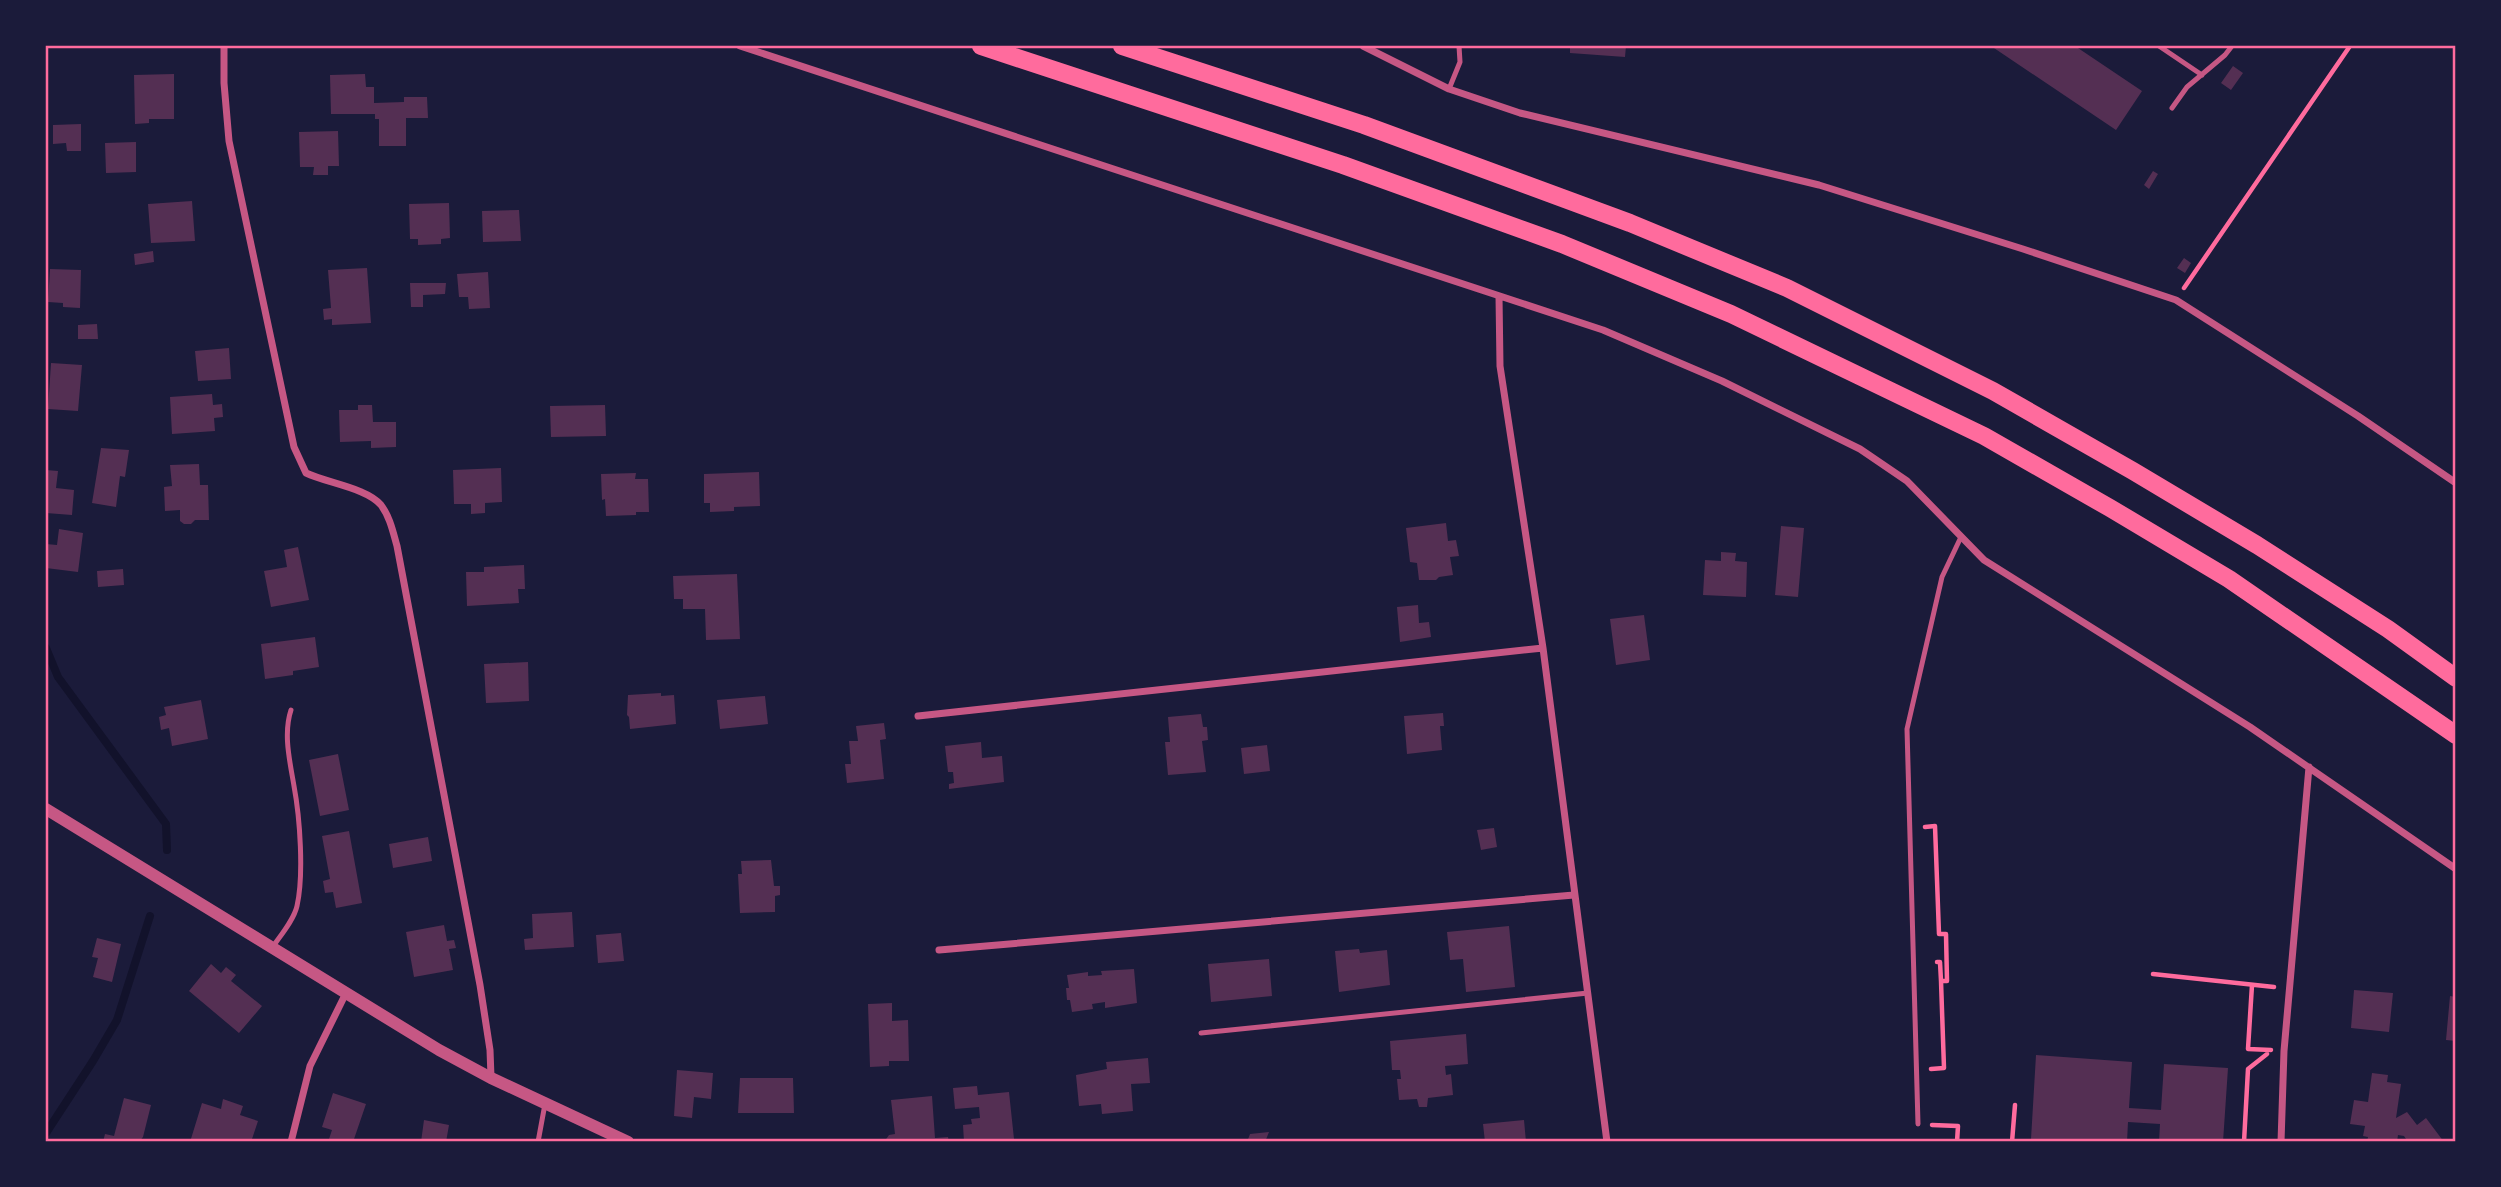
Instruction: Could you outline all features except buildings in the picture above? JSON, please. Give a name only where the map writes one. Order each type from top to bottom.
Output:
[{"type":"main road","points":[[981,46],[1382,179],[1562,244],[1731,314],[1984,436],[2110,508],[2229,579],[2455,735]]},
{"type":"main road","points":[[1122,46],[1364,125],[1630,223],[1787,288],[1993,391],[2133,471],[2388,629],[2455,678]]},
{"type":"street","points":[[224,46],[229,141],[296,454],[306,473],[369,495],[380,504],[389,519],[397,546],[480,985],[490,1050],[491,1078]]},
{"type":"street","points":[[740,46],[1603,330],[1723,381],[1860,449],[1907,481],[1984,560],[2249,727],[2455,869]]},
{"type":"street","points":[[1363,46],[1449,89],[1520,113],[1819,185],[2176,300],[2358,416],[2455,483]]},
{"type":"street","points":[[1499,296],[1500,366],[1543,648],[1607,1142]]},
{"type":"street","points":[[918,716],[1543,648]]},
{"type":"street","points":[[2281,1142],[2284,1051],[2309,767]]},
{"type":"street","points":[[46,809],[346,993],[491,1078],[628,1142]]},
{"type":"street","points":[[939,950],[1574,895]]},
{"type":"street","points":[[291,1142],[310,1066],[346,993]]},
{"type":"lane","points":[[1449,89],[1460,62],[1459,46]]},
{"type":"lane","points":[[2159,46],[2202,75]]},
{"type":"lane","points":[[2172,108],[2187,87],[2232,46]]},
{"type":"lane","points":[[1918,1124],[1908,729],[1942,577],[1961,537]]},
{"type":"lane","points":[[272,948],[297,909],[300,874],[297,801],[289,757],[287,721],[291,710]]},
{"type":"lane","points":[[1201,1033],[1588,993]]},
{"type":"lane","points":[[538,1142],[545,1104]]},
{"type":"path","points":[[2176,300],[2350,46]]},
{"type":"path","points":[[1910,827],[1935,826],[1939,934],[1945,934],[1947,969],[1947,981],[1941,981]]},
{"type":"path","points":[[1916,1069],[1944,1068],[1940,962],[1937,962]]},
{"type":"path","points":[[2153,974],[2289,988]]},
{"type":"path","points":[[2244,1142],[2248,1069],[2273,1050],[2248,1049],[2252,985]]},
{"type":"path","points":[[2012,1142],[2015,1105]]},
{"type":"path","points":[[1918,1124],[1958,1126],[1957,1142]]},
{"type":"waterway","points":[[46,648],[58,677],[166,824],[167,850]]},
{"type":"waterway","points":[[46,1133],[117,1020],[150,916]]}]
